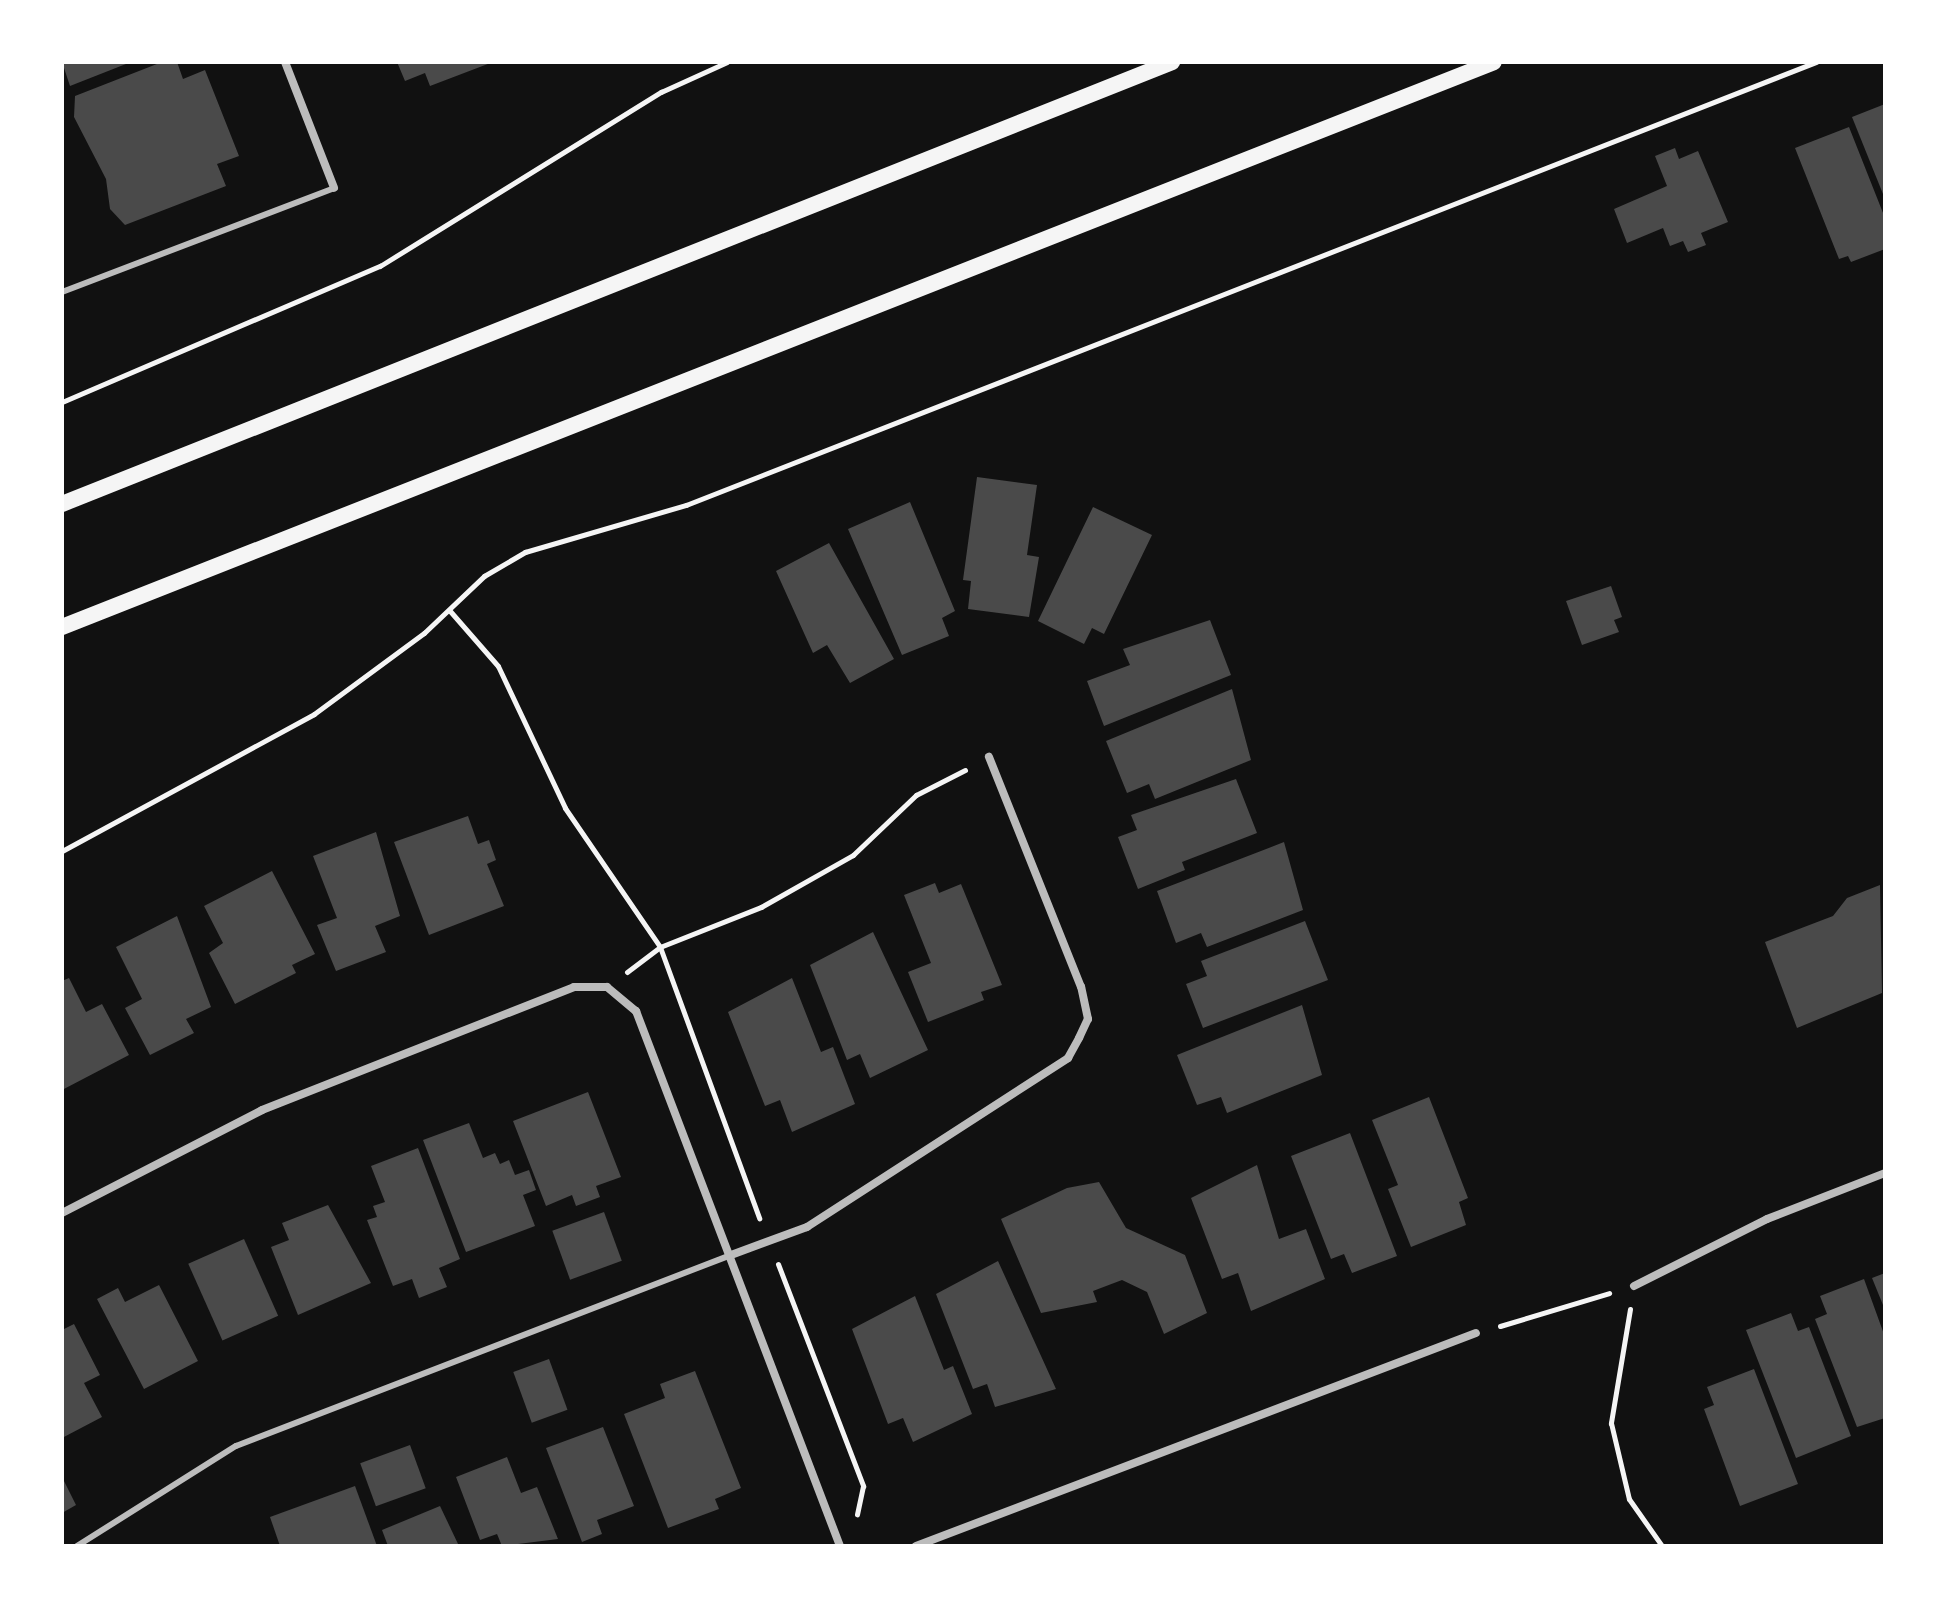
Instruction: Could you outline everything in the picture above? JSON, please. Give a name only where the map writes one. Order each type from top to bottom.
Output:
[{"type":"main road","points":[[62,504],[1172,62]]},
{"type":"main road","points":[[62,627],[1494,62]]},
{"type":"street","points":[[285,62],[334,188]]},
{"type":"street","points":[[731,1255],[807,1227],[1068,1058],[1079,1038],[1088,1019],[1081,987],[989,757]]},
{"type":"street","points":[[62,1213],[288,1099],[574,987],[607,987],[636,1011],[840,1546]]},
{"type":"street","points":[[1634,1286],[1767,1219],[1885,1173]]},
{"type":"street","points":[[916,1546],[1476,1333]]},
{"type":"lane","points":[[62,292],[334,188]]},
{"type":"lane","points":[[77,1546],[236,1446],[731,1255]]},
{"type":"path","points":[[62,402],[380,266],[661,92],[727,62]]},
{"type":"path","points":[[62,851],[314,714],[424,633],[484,576],[525,552],[686,505],[1816,62]]},
{"type":"path","points":[[607,987],[660,947],[761,907],[853,855],[916,795],[989,757]]},
{"type":"path","points":[[1476,1333],[1634,1286],[1611,1423],[1629,1499],[1662,1546]]},
{"type":"building","points":[[62,62],[131,62],[70,86]]},
{"type":"building","points":[[162,62],[177,62],[183,79],[205,70],[239,156],[217,164],[226,186],[125,225],[110,209],[106,179],[74,117],[75,96]]},
{"type":"building","points":[[397,62],[493,62],[430,86],[425,73],[405,81]]},
{"type":"building","points":[[1885,104],[1885,199],[1852,117]]},
{"type":"building","points":[[1849,127],[1885,218],[1885,249],[1851,262],[1848,256],[1839,259],[1795,148]]},
{"type":"building","points":[[1675,148],[1679,159],[1698,151],[1728,222],[1701,233],[1706,245],[1688,252],[1683,241],[1670,246],[1663,228],[1627,243],[1614,209],[1667,186],[1655,156]]},
{"type":"building","points":[[977,477],[1037,485],[1027,555],[1039,557],[1029,617],[968,609],[971,581],[963,580]]},
{"type":"building","points":[[910,502],[955,611],[942,618],[949,636],[902,655],[848,529]]},
{"type":"building","points":[[1093,507],[1152,535],[1104,634],[1092,628],[1084,644],[1038,621]]},
{"type":"building","points":[[829,543],[894,659],[850,683],[827,645],[813,653],[776,571]]},
{"type":"building","points":[[1611,586],[1622,617],[1614,620],[1619,632],[1582,645],[1566,601]]},
{"type":"building","points":[[1210,620],[1231,675],[1104,726],[1087,681],[1130,665],[1123,649]]},
{"type":"building","points":[[1232,689],[1251,760],[1155,799],[1149,784],[1127,793],[1106,741]]},
{"type":"building","points":[[1236,779],[1257,833],[1182,862],[1185,870],[1138,889],[1118,837],[1137,830],[1131,815]]},
{"type":"building","points":[[468,816],[478,844],[489,840],[496,860],[487,864],[504,906],[429,935],[394,842]]},
{"type":"building","points":[[376,832],[400,916],[375,926],[386,952],[336,971],[317,925],[337,918],[313,856]]},
{"type":"building","points":[[1284,842],[1303,910],[1207,947],[1201,933],[1176,943],[1157,891]]},
{"type":"building","points":[[272,871],[315,954],[292,965],[296,973],[235,1004],[209,953],[223,943],[204,906]]},
{"type":"building","points":[[935,883],[939,893],[961,884],[1002,985],[981,992],[984,1000],[928,1022],[908,972],[931,963],[904,895]]},
{"type":"building","points":[[1880,885],[1882,993],[1797,1028],[1765,942],[1833,916],[1847,898]]},
{"type":"building","points":[[177,916],[211,1007],[186,1019],[194,1033],[150,1055],[125,1008],[142,999],[116,947]]},
{"type":"building","points":[[1305,921],[1328,980],[1203,1028],[1186,984],[1207,976],[1201,961]]},
{"type":"building","points":[[873,932],[928,1050],[870,1078],[860,1054],[847,1060],[810,965]]},
{"type":"building","points":[[69,978],[86,1012],[102,1004],[129,1055],[62,1090],[62,981]]},
{"type":"building","points":[[792,978],[821,1052],[833,1047],[855,1104],[792,1132],[780,1100],[765,1106],[728,1012]]},
{"type":"building","points":[[1302,1005],[1322,1075],[1227,1113],[1221,1097],[1197,1105],[1177,1055]]},
{"type":"building","points":[[588,1092],[621,1177],[596,1186],[600,1197],[576,1206],[572,1195],[546,1206],[513,1121]]},
{"type":"building","points":[[1429,1097],[1468,1198],[1459,1202],[1466,1225],[1411,1247],[1388,1189],[1398,1185],[1372,1120]]},
{"type":"building","points":[[469,1123],[483,1158],[495,1153],[500,1164],[509,1160],[515,1175],[529,1170],[536,1190],[523,1195],[535,1226],[466,1252],[423,1140]]},
{"type":"building","points":[[1350,1133],[1397,1256],[1352,1273],[1344,1254],[1331,1259],[1291,1156]]},
{"type":"building","points":[[418,1148],[460,1259],[439,1268],[447,1287],[419,1298],[412,1279],[393,1286],[367,1220],[377,1217],[373,1206],[385,1202],[371,1166]]},
{"type":"building","points":[[1257,1165],[1279,1239],[1306,1229],[1325,1279],[1251,1311],[1238,1273],[1222,1279],[1191,1198]]},
{"type":"building","points":[[1099,1182],[1126,1228],[1185,1255],[1207,1313],[1164,1334],[1147,1292],[1122,1280],[1093,1291],[1097,1302],[1041,1313],[1001,1219],[1067,1188]]},
{"type":"building","points":[[328,1205],[371,1283],[298,1315],[271,1247],[289,1240],[282,1223]]},
{"type":"building","points":[[604,1212],[622,1261],[570,1280],[552,1231]]},
{"type":"building","points":[[244,1239],[278,1316],[222,1341],[188,1264]]},
{"type":"building","points":[[998,1261],[1056,1389],[995,1407],[987,1384],[973,1389],[936,1294]]},
{"type":"building","points":[[1885,1273],[1885,1310],[1872,1278]]},
{"type":"building","points":[[1864,1279],[1885,1337],[1885,1418],[1857,1427],[1815,1319],[1827,1314],[1820,1296]]},
{"type":"building","points":[[159,1285],[198,1361],[144,1389],[97,1299],[118,1288],[125,1302]]},
{"type":"building","points":[[915,1296],[944,1370],[953,1366],[972,1414],[913,1442],[903,1418],[888,1424],[852,1329]]},
{"type":"building","points":[[1791,1313],[1798,1331],[1809,1327],[1851,1436],[1796,1458],[1746,1330]]},
{"type":"building","points":[[74,1324],[100,1375],[84,1383],[102,1417],[62,1438],[62,1330]]},
{"type":"building","points":[[549,1359],[567,1410],[532,1423],[513,1372]]},
{"type":"building","points":[[1754,1369],[1798,1484],[1740,1506],[1704,1409],[1714,1405],[1707,1387]]},
{"type":"building","points":[[695,1371],[741,1488],[715,1499],[719,1509],[668,1528],[624,1414],[665,1398],[660,1384]]},
{"type":"building","points":[[603,1427],[634,1506],[597,1520],[602,1534],[582,1542],[546,1448]]},
{"type":"building","points":[[410,1445],[426,1488],[376,1506],[360,1463]]},
{"type":"building","points":[[507,1457],[521,1493],[537,1487],[558,1539],[502,1546],[497,1534],[480,1540],[456,1477]]},
{"type":"building","points":[[62,1477],[76,1505],[62,1513]]},
{"type":"building","points":[[355,1486],[377,1546],[280,1546],[270,1517]]},
{"type":"building","points":[[440,1506],[459,1546],[388,1546],[382,1530]]}]
